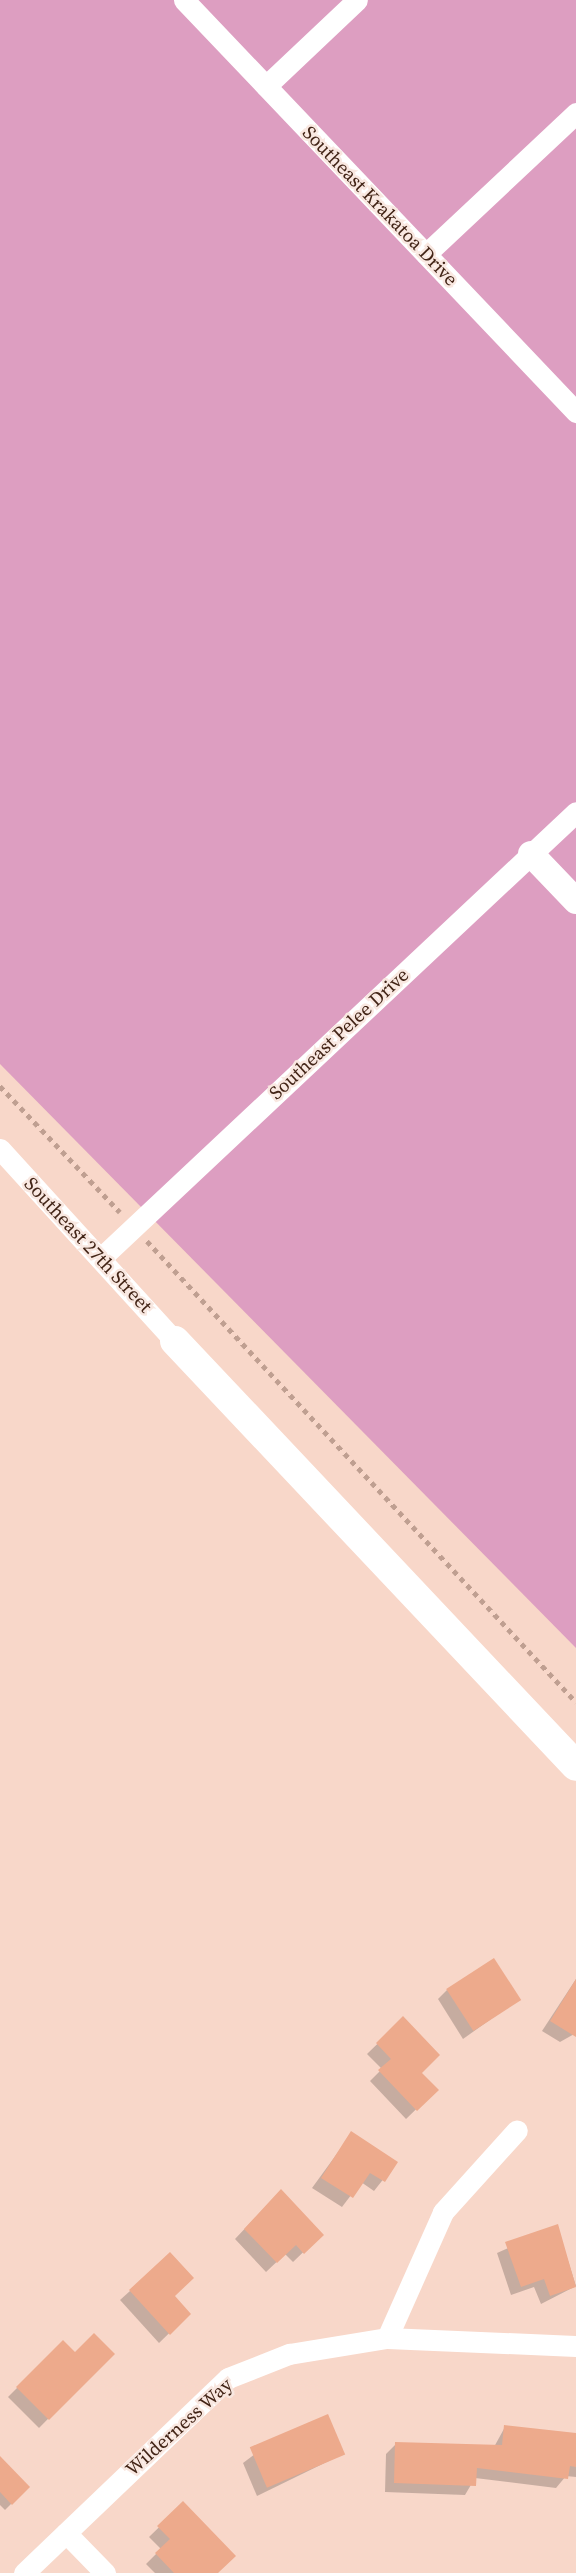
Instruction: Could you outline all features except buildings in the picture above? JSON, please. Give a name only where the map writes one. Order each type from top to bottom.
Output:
[{"type":"main road","points":[[175,1341],[576,1766]]},
{"type":"street","name":"Southeast Krakatoa Drive","points":[[184,0],[576,412]]},
{"type":"street","points":[[266,86],[358,0]]},
{"type":"street","points":[[426,254],[576,113]]},
{"type":"street","name":"Southeast Pelee Drive","points":[[102,1257],[576,812]]},
{"type":"street","points":[[531,854],[576,901]]},
{"type":"street","name":"Southeast 27th Street","points":[[0,1149],[102,1257],[175,1341]]},
{"type":"street","points":[[387,2338],[443,2212],[517,2130]]},
{"type":"street","name":"Wilderness Way","points":[[24,2573],[228,2378],[289,2354],[387,2338],[576,2346]]},
{"type":"street","points":[[66,2533],[106,2573]]},
{"type":"path","points":[[0,1087],[135,1228],[576,1702]]},
{"type":"shaded area","points":[[0,0],[576,0],[576,1648],[0,1064]]}]
